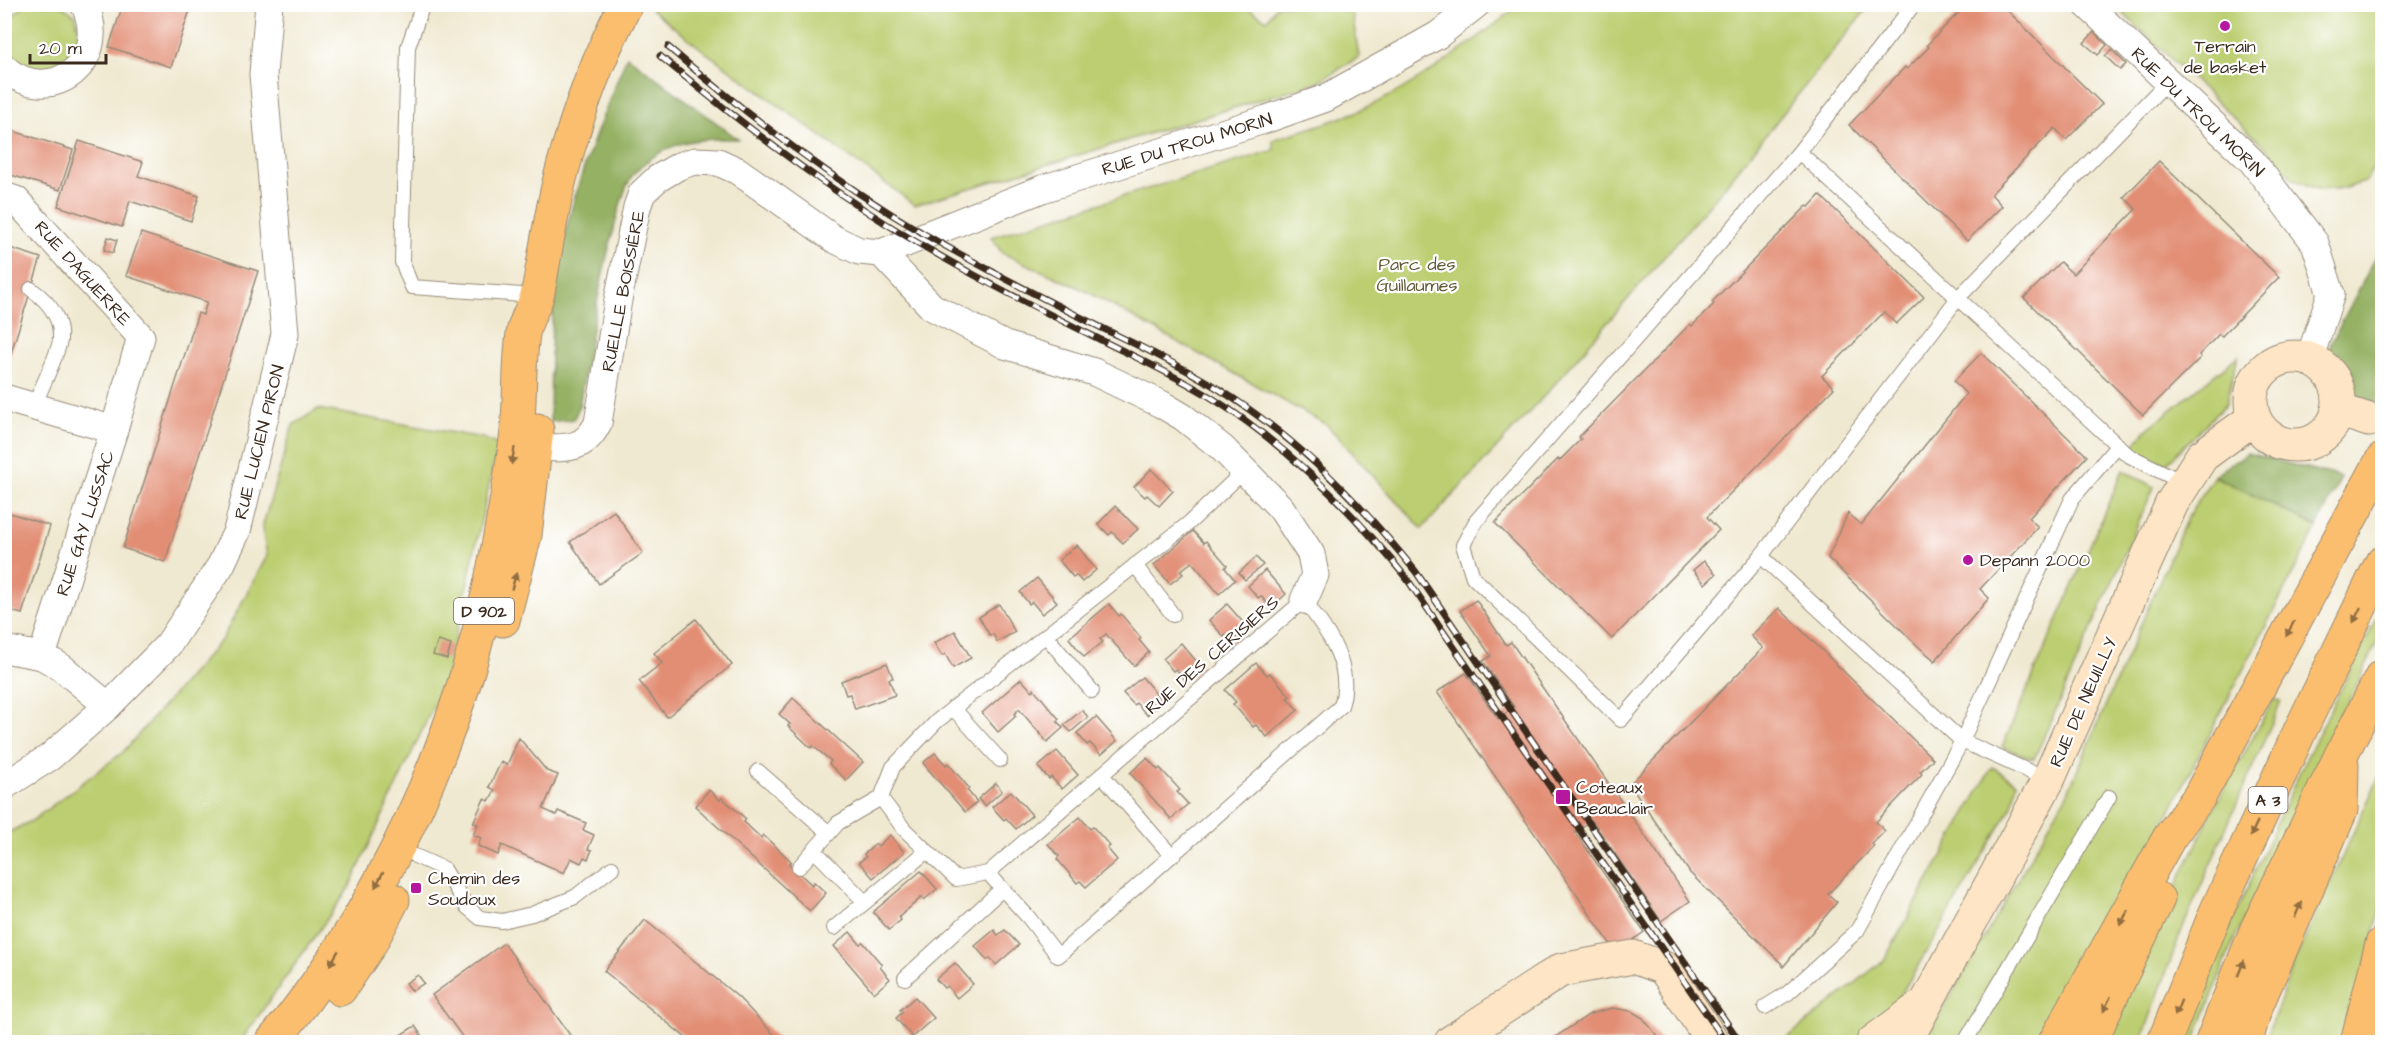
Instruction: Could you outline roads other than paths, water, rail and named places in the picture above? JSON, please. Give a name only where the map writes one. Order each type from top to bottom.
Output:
[{"type":"main road","name":"D 902","points":[[272,1042],[327,969],[364,908],[398,846],[441,751],[474,647],[494,565],[517,437],[524,331],[537,296],[561,173],[577,118],[603,52],[626,4]]},
{"type":"main road","name":"D 902","points":[[299,1042],[346,982],[364,954],[416,856],[484,684],[525,536],[536,447],[540,336],[537,296]]},
{"type":"main road","points":[[2055,1042],[2169,838],[2199,797],[2382,460]]},
{"type":"main road","name":"A 3","points":[[2164,1042],[2216,912],[2382,562]]},
{"type":"main road","name":"A 3","points":[[2212,1042],[2256,931],[2382,676]]},
{"type":"main road","points":[[2246,1042],[2255,1009],[2341,810],[2342,753]]},
{"type":"main road","points":[[2091,1042],[2184,845],[2199,797]]},
{"type":"main road","points":[[2357,1042],[2382,944]]},
{"type":"street","points":[[4,68],[23,81],[44,84],[64,79],[81,66],[91,47],[92,25],[84,4]]},
{"type":"street","name":"RUE LUCIEN PIRON","points":[[4,786],[50,757],[108,706],[168,645],[221,565],[237,531],[285,334],[263,74],[269,4]]},
{"type":"street","name":"RUE DU TROU MORIN","points":[[881,253],[1042,189],[1267,119],[1326,98],[1438,35],[1477,4]]},
{"type":"street","name":"RUE DU TROU MORIN","points":[[2086,4],[2252,161],[2315,243],[2331,294],[2309,360]]},
{"type":"street","name":"RUELLE BOISSIÈRE","points":[[536,447],[565,447],[580,444],[592,436],[598,423],[603,401],[618,300],[642,193],[657,179],[679,166],[695,161],[718,162],[738,171],[834,239],[859,251],[881,253]]},
{"type":"street","name":"RUE DAGUERRE","points":[[4,196],[16,200],[141,337],[114,430]]},
{"type":"street","points":[[881,253],[932,308],[1005,345],[1094,372],[1161,404],[1222,448],[1281,508],[1311,554],[1315,575],[1304,600]]},
{"type":"street","points":[[2297,357],[2309,360],[2325,369],[2336,385],[2339,397],[2338,410],[2327,432],[2317,440],[2293,446],[2275,440],[2260,429],[2251,406],[2251,393],[2255,381],[2272,363],[2284,358],[2297,357]]},
{"type":"street","name":"RUE GAY LUSSAC","points":[[4,398],[114,430],[42,656]]},
{"type":"street","points":[[2338,410],[2369,420]]},
{"type":"street","name":"RUE DE NEUILLY","points":[[1905,1042],[2048,780],[2172,503],[2202,456],[2254,418]]},
{"type":"street","points":[[4,649],[42,656],[61,667],[108,706]]},
{"type":"street","points":[[1451,1042],[1561,970],[1633,957],[1664,968],[1713,1042]]},
{"type":"street","name":"RUE DE NEUILLY","points":[[1873,1042],[1928,1001]]},
{"type":"lane","points":[[423,4],[408,47],[402,262],[412,287],[537,296]]},
{"type":"lane","points":[[1914,4],[1798,152],[1476,521],[1463,545],[1473,577],[1621,720],[1761,556],[1958,298],[2168,81]]},
{"type":"lane","points":[[1798,152],[2128,455],[2184,483]]},
{"type":"lane","points":[[31,290],[44,298],[55,314],[60,341],[34,406]]},
{"type":"lane","points":[[1765,1007],[1788,993],[1857,931],[1962,741],[2072,499],[2118,446]]},
{"type":"lane","points":[[799,867],[829,833],[848,817],[881,798],[893,767],[937,721],[1136,565],[1214,501],[1244,471]]},
{"type":"lane","points":[[1761,556],[1962,741],[2048,780]]},
{"type":"lane","points":[[1136,565],[1173,615]]},
{"type":"lane","name":"RUE DES CERISIERS","points":[[1304,600],[1332,638],[1344,671],[1344,696],[1341,706],[1170,854],[1058,956],[1029,918],[988,873],[1102,774],[1304,600]]},
{"type":"lane","points":[[1046,636],[1092,691]]},
{"type":"lane","points":[[953,708],[1000,760]]},
{"type":"lane","points":[[758,771],[829,833]]},
{"type":"lane","points":[[1102,774],[1170,854]]},
{"type":"lane","points":[[1965,1042],[2109,797]]},
{"type":"lane","points":[[881,798],[904,829],[956,879],[988,873]]},
{"type":"lane","points":[[814,850],[866,902]]},
{"type":"lane","points":[[834,928],[927,851]]},
{"type":"lane","points":[[416,856],[444,869],[466,907],[480,918],[502,921],[532,914],[575,897],[612,868]]},
{"type":"lane","points":[[905,978],[1002,889]]},
{"type":"railway","points":[[668,47],[761,123],[858,193],[969,259],[1203,380],[1273,427],[1324,471],[1372,520],[1416,572],[1740,1042]]},
{"type":"railway","points":[[660,56],[785,155],[850,201],[987,282],[1199,390],[1267,437],[1317,480],[1364,528],[1407,579],[1726,1042]]},
{"type":"place","name":"Terrain de basket","points":[[2225,26]]},
{"type":"place","name":"Depann 2000","points":[[1968,560]]},
{"type":"place","name":"Coteaux Beauclair","points":[[1563,797]]},
{"type":"place","name":"Chemin des Soudoux","points":[[416,888]]},
{"type":"park label","name":"Parc des Guillaumes","points":[[1417,274]]}]
